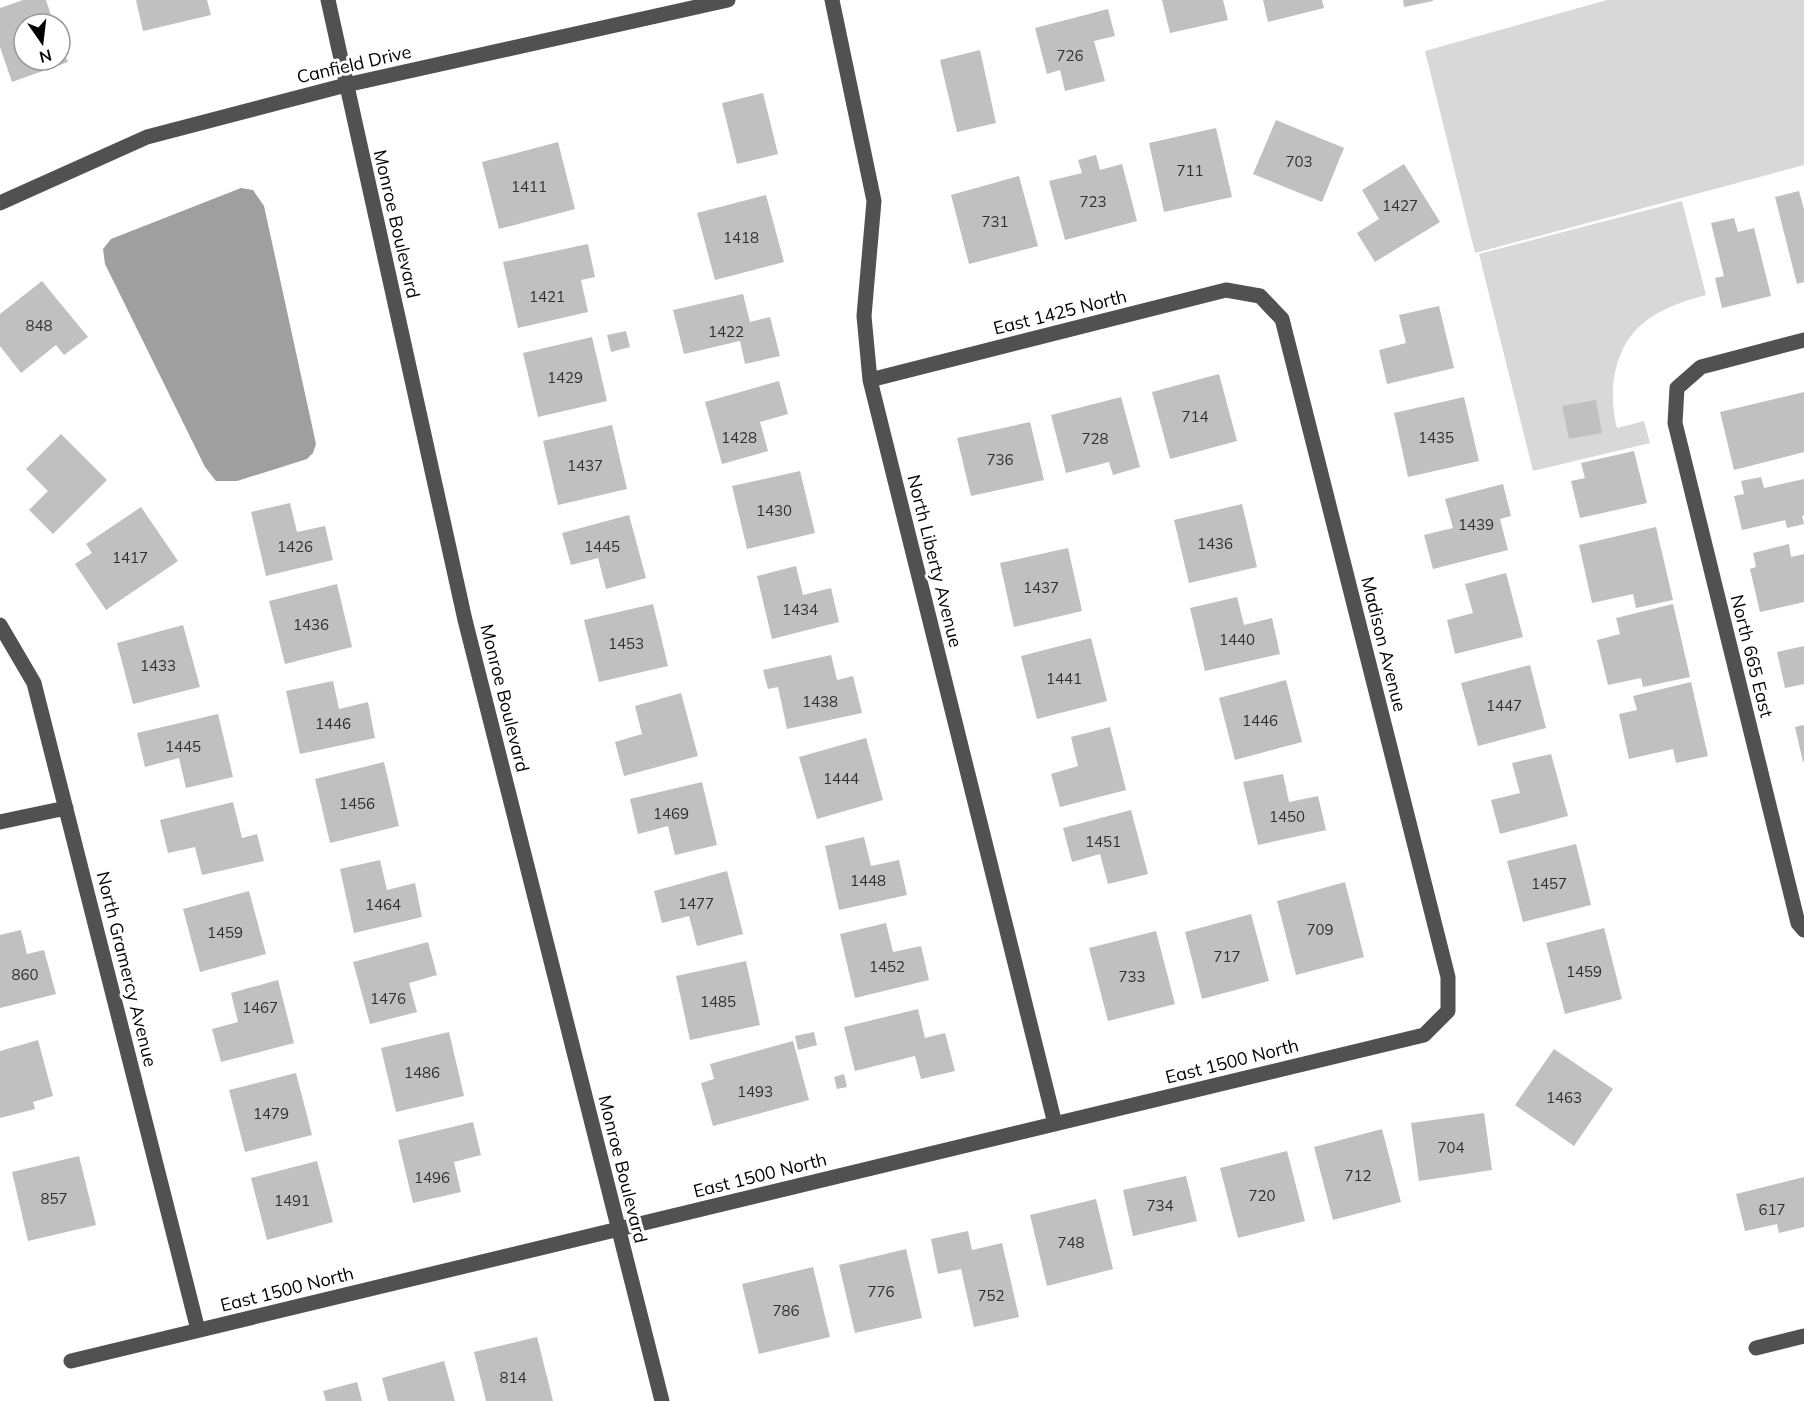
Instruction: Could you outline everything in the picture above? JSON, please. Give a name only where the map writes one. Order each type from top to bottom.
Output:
[{"type":"street","name":"Monroe Boulevard","points":[[328,0],[465,621],[662,1401]]},
{"type":"street","name":"Canfield Drive","points":[[0,203],[147,137],[346,85],[728,0]]},
{"type":"street","name":"North Liberty Avenue","points":[[832,0],[874,201],[864,316],[870,380],[1055,1124]]},
{"type":"street","name":"East 1425 North","points":[[870,380],[1226,290],[1260,296]]},
{"type":"street","name":"Madison Avenue","points":[[1260,296],[1282,319],[1448,977],[1448,1011]]},
{"type":"street","name":"North 665 East","points":[[1804,340],[1701,367],[1677,388],[1675,423],[1798,923],[1804,930]]},
{"type":"street","name":"North Gramercy Avenue","points":[[0,625],[34,683],[198,1330]]},
{"type":"street","points":[[0,822],[66,808]]},
{"type":"street","name":"East 1500 North","points":[[71,1361],[1424,1035],[1448,1011]]},
{"type":"street","points":[[1756,1348],[1804,1336]]},
{"type":"shaded area","points":[[1607,0],[1804,0],[1804,165],[1475,253],[1425,51]]},
{"type":"shaded area","points":[[241,188],[253,190],[264,206],[316,444],[313,453],[307,459],[237,481],[216,481],[205,467],[105,264],[103,249],[111,239]]},
{"type":"shaded area","points":[[1682,201],[1706,295],[1663,310],[1638,328],[1621,353],[1614,382],[1613,398],[1617,428],[1644,421],[1650,443],[1533,471],[1479,254]]},
{"type":"building","points":[[23,0],[46,0],[50,12],[12,12],[12,72],[40,72],[12,82],[0,47],[0,8]]},
{"type":"building","points":[[136,0],[207,0],[211,15],[143,31]]},
{"type":"building","points":[[1162,0],[1223,0],[1228,20],[1170,33]]},
{"type":"building","points":[[1263,0],[1322,0],[1324,8],[1268,22]]},
{"type":"building","points":[[1403,0],[1433,0],[1433,1],[1404,7]]},
{"type":"building","points":[[1108,9],[1115,36],[1094,41],[1105,81],[1065,91],[1060,70],[1047,74],[1035,28]]},
{"type":"building","points":[[980,50],[996,123],[957,132],[940,60]]},
{"type":"building","points":[[763,93],[778,154],[737,164],[722,103]]},
{"type":"building","points":[[1276,120],[1344,148],[1322,202],[1253,174]]},
{"type":"building","points":[[1216,128],[1232,197],[1164,212],[1149,143]]},
{"type":"building","points":[[558,142],[575,209],[499,229],[482,162]]},
{"type":"building","points":[[1096,155],[1100,170],[1122,164],[1137,221],[1065,240],[1049,181],[1082,173],[1078,160]]},
{"type":"building","points":[[1404,164],[1440,222],[1375,262],[1357,233],[1379,219],[1362,190]]},
{"type":"building","points":[[1019,176],[1038,246],[969,264],[951,195]]},
{"type":"building","points":[[1799,191],[1804,209],[1804,282],[1797,284],[1775,197]]},
{"type":"building","points":[[766,195],[784,262],[715,280],[697,213]]},
{"type":"building","points":[[1734,218],[1738,232],[1754,228],[1771,296],[1722,308],[1715,278],[1724,276],[1711,223]]},
{"type":"building","points":[[588,244],[595,277],[581,280],[588,312],[518,328],[503,262]]},
{"type":"building","points":[[42,281],[88,337],[64,355],[56,345],[21,373],[0,346],[0,314]]},
{"type":"building","points":[[743,294],[750,322],[770,317],[780,356],[745,364],[740,341],[684,354],[673,310]]},
{"type":"building","points":[[1439,306],[1454,368],[1387,384],[1379,350],[1406,343],[1399,315]]},
{"type":"building","points":[[626,331],[630,347],[611,352],[607,335]]},
{"type":"building","points":[[592,337],[607,401],[538,417],[523,353]]},
{"type":"building","points":[[1219,374],[1237,441],[1170,459],[1152,392]]},
{"type":"building","points":[[779,381],[788,414],[760,422],[768,451],[722,464],[705,402]]},
{"type":"building","points":[[1804,392],[1804,452],[1734,470],[1720,412]]},
{"type":"building","points":[[1121,397],[1140,467],[1113,475],[1109,462],[1066,473],[1051,415]]},
{"type":"building","points":[[1464,397],[1479,461],[1408,477],[1394,413]]},
{"type":"building","points":[[1596,400],[1602,433],[1569,439],[1562,406]]},
{"type":"building","points":[[1030,422],[1044,480],[971,496],[957,438]]},
{"type":"building","points":[[612,425],[627,489],[558,505],[543,441]]},
{"type":"building","points":[[61,434],[107,480],[53,534],[29,510],[48,491],[26,469]]},
{"type":"building","points":[[1634,451],[1647,503],[1580,518],[1571,481],[1585,478],[1581,463]]},
{"type":"building","points":[[800,471],[815,533],[747,549],[732,486]]},
{"type":"building","points":[[1761,477],[1764,488],[1804,479],[1804,515],[1802,516],[1804,524],[1787,528],[1785,520],[1742,530],[1734,496],[1744,494],[1741,481]]},
{"type":"building","points":[[1503,484],[1511,516],[1500,519],[1508,550],[1433,569],[1424,535],[1453,528],[1445,499]]},
{"type":"building","points":[[290,503],[297,532],[325,526],[333,560],[266,576],[251,512]]},
{"type":"building","points":[[1242,504],[1257,567],[1189,583],[1174,520]]},
{"type":"building","points":[[141,507],[178,561],[106,610],[75,564],[92,553],[86,544]]},
{"type":"building","points":[[629,515],[646,578],[606,589],[598,558],[571,565],[562,533]]},
{"type":"building","points":[[1656,527],[1673,600],[1636,608],[1633,594],[1592,603],[1579,545]]},
{"type":"building","points":[[1789,544],[1791,557],[1804,554],[1804,602],[1760,612],[1750,569],[1756,567],[1753,553]]},
{"type":"building","points":[[1068,548],[1082,611],[1014,627],[1000,563]]},
{"type":"building","points":[[796,566],[803,595],[831,588],[839,622],[772,639],[757,576]]},
{"type":"building","points":[[1506,573],[1523,637],[1455,654],[1447,620],[1473,613],[1465,584]]},
{"type":"building","points":[[337,584],[352,647],[285,664],[269,601]]},
{"type":"building","points":[[1237,597],[1244,625],[1272,618],[1280,654],[1205,671],[1190,608]]},
{"type":"building","points":[[653,604],[668,666],[599,682],[584,620]]},
{"type":"building","points":[[1673,604],[1690,677],[1643,687],[1641,678],[1608,685],[1597,640],[1620,634],[1616,618]]},
{"type":"building","points":[[183,625],[200,687],[133,704],[117,643]]},
{"type":"building","points":[[1091,638],[1107,701],[1037,719],[1021,656]]},
{"type":"building","points":[[1804,646],[1804,684],[1785,688],[1777,652]]},
{"type":"building","points":[[831,655],[837,680],[853,676],[862,713],[787,729],[778,687],[768,689],[763,670]]},
{"type":"building","points":[[1530,665],[1546,728],[1478,746],[1461,683]]},
{"type":"building","points":[[1286,680],[1302,742],[1235,760],[1219,698]]},
{"type":"building","points":[[333,681],[339,709],[368,702],[375,738],[300,754],[286,691]]},
{"type":"building","points":[[1691,682],[1708,756],[1676,763],[1673,749],[1629,759],[1619,714],[1637,710],[1633,696]]},
{"type":"building","points":[[681,693],[698,756],[624,776],[615,742],[642,734],[635,706]]},
{"type":"building","points":[[218,714],[233,777],[186,788],[179,758],[145,767],[137,733]]},
{"type":"building","points":[[1804,725],[1804,762],[1803,762],[1795,727]]},
{"type":"building","points":[[1110,727],[1126,790],[1060,807],[1051,774],[1078,766],[1071,737]]},
{"type":"building","points":[[866,738],[883,800],[817,819],[799,757]]},
{"type":"building","points":[[1551,754],[1568,816],[1500,834],[1491,800],[1520,793],[1512,763]]},
{"type":"building","points":[[384,762],[399,826],[330,843],[315,779]]},
{"type":"building","points":[[1283,774],[1289,802],[1318,796],[1326,830],[1258,845],[1243,782]]},
{"type":"building","points":[[702,782],[717,845],[675,855],[668,826],[638,834],[630,799]]},
{"type":"building","points":[[233,802],[242,838],[257,834],[264,861],[202,875],[195,847],[168,853],[160,820]]},
{"type":"building","points":[[1131,810],[1148,874],[1108,884],[1100,854],[1072,862],[1063,828]]},
{"type":"building","points":[[864,837],[871,866],[899,860],[907,895],[839,910],[825,846]]},
{"type":"building","points":[[1576,844],[1591,905],[1523,922],[1507,861]]},
{"type":"building","points":[[380,860],[387,890],[415,883],[422,917],[354,933],[340,869]]},
{"type":"building","points":[[727,871],[743,934],[697,946],[689,916],[662,923],[654,891]]},
{"type":"building","points":[[1345,882],[1364,957],[1296,975],[1277,901]]},
{"type":"building","points":[[249,891],[266,954],[200,972],[183,909]]},
{"type":"building","points":[[1251,914],[1269,981],[1202,999],[1185,932]]},
{"type":"building","points":[[886,923],[893,952],[921,946],[929,980],[855,998],[840,934]]},
{"type":"building","points":[[1604,928],[1622,999],[1565,1014],[1546,943]]},
{"type":"building","points":[[21,930],[27,954],[44,950],[56,994],[0,1008],[0,935]]},
{"type":"building","points":[[1156,931],[1175,1004],[1108,1021],[1089,948]]},
{"type":"building","points":[[428,942],[437,975],[409,983],[417,1012],[370,1024],[353,962]]},
{"type":"building","points":[[746,961],[760,1025],[690,1040],[676,976]]},
{"type":"building","points":[[278,980],[294,1043],[221,1062],[212,1029],[238,1022],[231,993]]},
{"type":"building","points":[[918,1009],[925,1038],[945,1033],[955,1071],[921,1079],[915,1056],[855,1071],[844,1027]]},
{"type":"building","points":[[449,1032],[464,1096],[396,1112],[381,1048]]},
{"type":"building","points":[[814,1032],[817,1045],[798,1050],[795,1036]]},
{"type":"building","points":[[38,1040],[53,1096],[33,1102],[35,1109],[0,1118],[0,1051]]},
{"type":"building","points":[[793,1041],[809,1100],[713,1126],[701,1083],[714,1079],[710,1064]]},
{"type":"building","points":[[1554,1049],[1613,1089],[1574,1146],[1515,1105]]},
{"type":"building","points":[[296,1073],[312,1135],[245,1152],[229,1090]]},
{"type":"building","points":[[844,1074],[847,1087],[837,1089],[834,1077]]},
{"type":"building","points":[[1484,1113],[1492,1170],[1419,1181],[1411,1123]]},
{"type":"building","points":[[473,1122],[481,1155],[454,1162],[461,1192],[413,1203],[398,1140]]},
{"type":"building","points":[[1382,1129],[1401,1202],[1333,1220],[1314,1147]]},
{"type":"building","points":[[1287,1151],[1305,1221],[1238,1238],[1220,1168]]},
{"type":"building","points":[[79,1156],[96,1225],[28,1241],[12,1172]]},
{"type":"building","points":[[317,1161],[333,1222],[267,1240],[251,1178]]},
{"type":"building","points":[[1186,1176],[1197,1221],[1133,1236],[1123,1190]]},
{"type":"building","points":[[1804,1177],[1804,1227],[1779,1233],[1777,1224],[1745,1231],[1736,1194]]},
{"type":"building","points":[[1096,1199],[1113,1269],[1047,1286],[1030,1215]]},
{"type":"building","points":[[968,1231],[972,1250],[1002,1243],[1019,1317],[974,1327],[961,1269],[938,1274],[931,1239]]},
{"type":"building","points":[[906,1249],[922,1318],[855,1333],[839,1265]]},
{"type":"building","points":[[813,1267],[830,1337],[759,1354],[742,1284]]},
{"type":"building","points":[[537,1337],[553,1401],[486,1401],[474,1352]]},
{"type":"building","points":[[444,1361],[455,1401],[388,1401],[382,1378]]},
{"type":"building","points":[[357,1382],[362,1401],[326,1401],[323,1391]]}]
